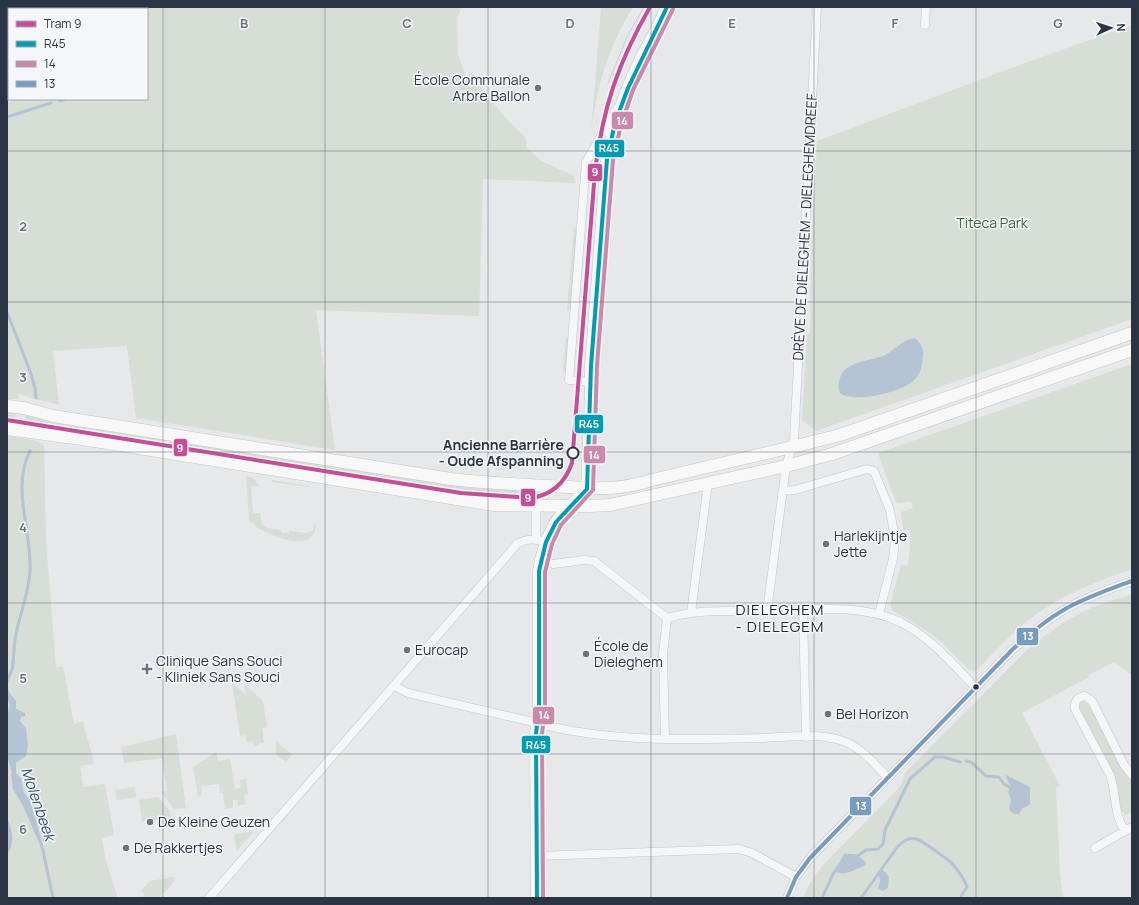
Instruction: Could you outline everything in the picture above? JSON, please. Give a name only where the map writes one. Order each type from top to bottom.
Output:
[{"type":"main road","points":[[536,898],[537,723],[539,705],[539,589],[541,541],[559,518],[587,489],[590,382],[607,159],[611,133],[623,99],[638,65],[667,7]]},
{"type":"main road","points":[[7,406],[24,408],[53,416],[451,479],[496,484],[587,489],[624,487],[792,448],[840,435],[1132,333]]},
{"type":"main road","points":[[7,430],[81,438],[494,505],[610,505],[786,466],[856,446],[1132,350]]},
{"type":"street","name":"DRÈVE DE DIELEGHEM - DIELEGHEMDREEF","points":[[767,611],[786,466],[794,440],[817,7]]},
{"type":"street","points":[[925,25],[926,7]]},
{"type":"street","points":[[590,382],[569,380],[586,162],[623,99]]},
{"type":"street","points":[[783,491],[795,490],[866,469],[871,469],[876,473],[890,510],[895,540],[893,559],[879,614]]},
{"type":"street","points":[[691,613],[708,483]]},
{"type":"street","points":[[209,898],[517,544],[522,541],[541,541],[536,506]]},
{"type":"street","points":[[541,560],[553,564],[584,560],[594,561],[667,618],[691,613],[803,610],[854,610],[879,614],[900,622],[924,636],[976,687]]},
{"type":"street","points":[[787,898],[796,878],[810,858],[1022,641],[1059,613],[1085,599],[1132,581]]},
{"type":"street","points":[[803,610],[806,737]]},
{"type":"street","points":[[665,739],[663,654],[667,618]]},
{"type":"street","points":[[394,686],[408,693],[537,723],[599,735],[636,739],[825,737],[848,743],[865,754],[888,777]]},
{"type":"street","points":[[1095,848],[1130,831],[1118,821],[1113,784],[1110,775],[1075,709],[1075,703],[1079,698],[1084,696],[1088,697],[1092,701],[1124,764],[1132,775]]},
{"type":"street","points":[[536,856],[739,849],[752,853],[796,878]]},
{"type":"green space","points":[[7,7],[462,7],[457,18],[458,55],[466,77],[471,72],[503,115],[526,138],[526,147],[541,161],[574,176],[575,183],[483,179],[479,316],[316,310],[335,450],[136,418],[127,346],[53,351],[59,405],[31,398],[19,393],[18,399],[7,399]]},
{"type":"green space","points":[[601,7],[633,7],[609,55],[592,120]]},
{"type":"green space","name":"Titeca Park","points":[[1132,25],[1132,319],[816,431],[802,420],[807,336],[810,333],[811,258],[817,141],[1011,68]]},
{"type":"green space","points":[[574,227],[578,232],[572,308],[567,311]]},
{"type":"green space","points":[[566,337],[570,341],[566,371],[563,372]]},
{"type":"green space","points":[[1132,364],[1132,569],[1074,592],[1047,607],[1015,631],[976,671],[969,670],[930,633],[892,610],[890,605],[901,565],[908,566],[910,548],[910,530],[903,530],[901,512],[913,508],[911,501],[899,503],[895,501],[878,453]]},
{"type":"green space","points":[[7,410],[16,411],[14,426],[7,425]]},
{"type":"green space","points":[[26,413],[543,490],[543,500],[502,501],[23,428]]},
{"type":"green space","points":[[7,436],[33,440],[44,445],[46,541],[56,667],[63,666],[74,724],[83,721],[93,758],[94,764],[80,766],[83,787],[105,784],[114,835],[102,838],[106,861],[118,898],[7,898]]},
{"type":"green space","points":[[246,476],[252,477],[260,486],[251,486],[253,513],[260,513],[262,525],[267,528],[281,530],[281,532],[289,534],[289,531],[306,533],[313,531],[314,524],[316,525],[313,534],[308,540],[290,541],[256,527],[249,521]]},
{"type":"green space","points":[[272,480],[309,486],[309,487],[272,482]]},
{"type":"green space","points":[[1132,594],[1132,675],[1114,662],[1088,675],[1089,677],[1022,713],[1060,786],[1056,788],[1060,874],[1063,898],[803,898],[810,883],[822,866],[900,787],[905,773],[1026,651],[1057,627],[1082,612]]},
{"type":"green space","points":[[232,683],[246,695],[244,684],[263,701],[267,727],[262,728],[264,743],[259,743],[259,745],[254,746],[253,741],[247,742],[245,735],[240,736]]},
{"type":"green space","points":[[1083,700],[1089,703],[1125,774],[1132,780],[1132,812],[1126,815],[1121,810],[1116,779],[1079,708],[1080,702]]},
{"type":"green space","points":[[176,734],[186,808],[174,809],[161,792],[167,791],[162,758],[124,763],[121,747]]},
{"type":"green space","points":[[276,741],[292,755],[286,762],[276,755]]},
{"type":"green space","points":[[216,752],[218,761],[230,759],[235,789],[241,788],[240,780],[246,779],[248,794],[244,795],[246,804],[238,806],[237,800],[233,800],[233,808],[225,809],[223,793],[220,793],[219,784],[201,786],[202,795],[198,796],[193,767]]},
{"type":"green space","points":[[135,787],[136,797],[117,800],[115,790]]},
{"type":"green space","points":[[158,797],[170,811],[171,817],[142,822],[139,800]]},
{"type":"green space","points":[[254,831],[237,851],[234,834]]},
{"type":"green space","points":[[173,877],[176,879],[164,893],[163,892],[160,898],[142,898],[145,894],[141,891],[150,881]]},
{"type":"water","points":[[914,338],[920,343],[923,353],[921,370],[916,379],[907,385],[888,393],[866,397],[855,397],[846,396],[840,393],[838,386],[839,380],[847,368],[859,362],[885,355],[902,343]]},
{"type":"water","points":[[12,659],[15,660],[14,669],[7,685],[7,676],[10,671]]},
{"type":"water","points":[[7,685],[9,692],[16,701],[16,709],[25,713],[25,716],[21,717],[20,721],[26,728],[28,746],[26,756],[16,763],[16,773],[21,779],[24,793],[30,801],[45,852],[42,853],[23,806],[13,789],[12,773],[7,756],[7,716],[10,704],[7,699]]},
{"type":"water","points":[[1006,775],[1030,787],[1030,804],[1022,809],[1019,814],[1014,814],[1009,810],[1011,800],[1008,792],[1011,787]]},
{"type":"water","points":[[7,818],[11,827],[12,842],[10,851],[7,855]]},
{"type":"water","points":[[845,855],[863,859],[866,864],[853,871],[845,873],[838,873],[834,871],[841,863]]},
{"type":"water","points":[[881,869],[889,877],[888,888],[883,891],[878,888],[880,879],[877,874]]},
{"type":"waterway","points":[[7,117],[51,103]]},
{"type":"waterway","name":"Molenbeek","points":[[7,312],[30,371],[36,398]]},
{"type":"waterway","name":"Molenbeek","points":[[13,662],[15,637],[28,587],[30,571],[30,556],[22,495],[22,479],[30,451]]},
{"type":"waterway","points":[[822,898],[833,874],[845,855],[857,856],[866,850],[878,849],[883,844],[885,830],[910,779],[935,757],[943,757],[960,762]]},
{"type":"waterway","points":[[966,761],[971,762],[986,776],[999,777],[1004,784],[1011,788]]},
{"type":"waterway","points":[[861,898],[898,846],[909,839],[916,839],[924,843],[951,862],[967,887],[961,896]]},
{"type":"waterway","name":"Molenbeek","points":[[43,851],[53,898]]},
{"type":"tram line","points":[[608,83],[627,37],[644,7]]},
{"type":"tram line","name":"9","points":[[7,420],[461,493],[531,498],[551,491],[557,487],[566,476],[572,463],[595,171],[602,126],[607,106],[629,47],[650,7]]},
{"type":"transit line","name":"R45","points":[[537,898],[536,734],[539,705],[539,571],[546,542],[556,522],[587,489],[591,366],[607,159],[615,123],[628,88],[667,7]]},
{"type":"transit line","name":"14","points":[[543,898],[542,734],[545,705],[545,572],[552,544],[561,525],[593,490],[597,366],[613,160],[621,125],[633,90],[673,9]]},
{"type":"transit line","name":"13","points":[[787,898],[796,877],[810,858],[1013,649],[1032,632],[1060,612],[1091,597],[1132,581]]},
{"type":"place","name":"École Communale Arbre Ballon","points":[[538,88]]},
{"type":"place","name":"Ancienne Barrière - Oude Afspanning","points":[[573,453]]},
{"type":"place","name":"Harlekijntje Jette","points":[[826,544]]},
{"type":"place","name":"Eurocap","points":[[407,650]]},
{"type":"place","name":"École de Dieleghem","points":[[586,654]]},
{"type":"place","name":"Clinique Sans Souci - Kliniek Sans Souci","points":[[147,669]]},
{"type":"place","name":"Bel Horizon","points":[[828,714]]},
{"type":"place","name":"De Kleine Geuzen","points":[[150,822]]},
{"type":"place","name":"De Rakkertjes","points":[[126,848]]},
{"type":"district","name":"DIELEGHEM - DIELEGEM","points":[[780,618]]}]
